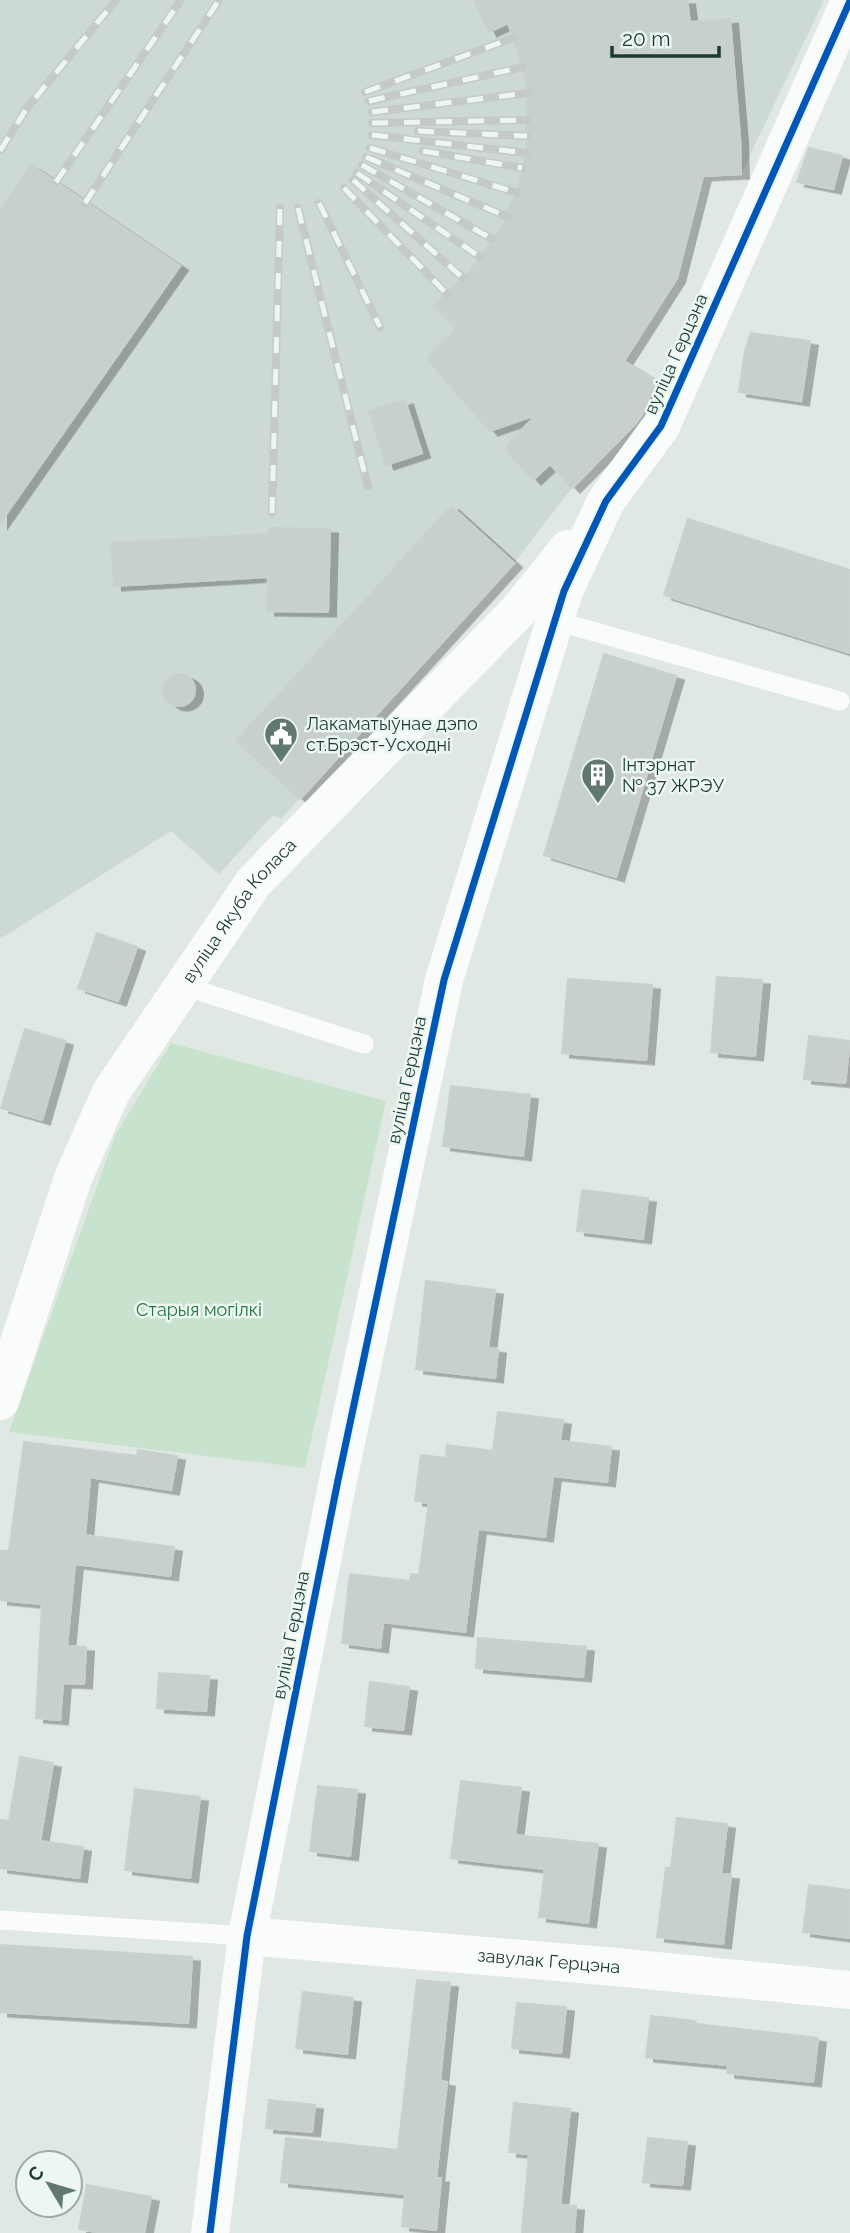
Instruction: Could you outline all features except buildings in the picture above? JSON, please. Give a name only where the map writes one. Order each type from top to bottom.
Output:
[{"type":"street","name":"вуліца Герцэна","points":[[210,2233],[247,1936],[335,1494],[444,980],[535,616],[564,591],[606,502],[661,426],[850,1]]},
{"type":"street","name":"вуліца Якуба Коласа","points":[[0,1401],[73,1178],[111,1092],[254,882],[535,616]]},
{"type":"street","name":"завулак Герцэна","points":[[247,1936],[850,1990]]},
{"type":"lane","points":[[535,616],[840,701]]},
{"type":"lane","points":[[184,986],[364,1044]]},
{"type":"lane","points":[[0,1920],[247,1936]]},
{"type":"shaded area","name":"Лакаматыўнае дэпо ст.Брэст-Усходні","points":[[0,0],[824,0],[741,174],[703,176],[677,278],[624,360],[666,387],[640,420],[572,488],[514,563],[281,819],[273,815],[219,874],[171,831],[0,939]]},
{"type":"green space","name":"Старыя могілкі","points":[[171,1043],[386,1101],[305,1468],[9,1432],[115,1136]]},
{"type":"railway","points":[[0,151],[27,108],[116,0]]},
{"type":"railway","points":[[56,182],[181,0]]},
{"type":"railway","points":[[85,203],[219,0]]},
{"type":"railway","points":[[365,92],[513,38]]},
{"type":"railway","points":[[369,101],[523,67]]},
{"type":"railway","points":[[372,112],[528,93]]},
{"type":"railway","points":[[372,123],[527,120]]},
{"type":"railway","points":[[418,131],[527,136]]},
{"type":"railway","points":[[372,135],[526,153]]},
{"type":"railway","points":[[370,148],[518,193]]},
{"type":"railway","points":[[423,151],[522,168]]},
{"type":"railway","points":[[366,157],[508,217]]},
{"type":"railway","points":[[362,165],[492,239]]},
{"type":"railway","points":[[357,173],[480,257]]},
{"type":"railway","points":[[353,180],[463,278]]},
{"type":"railway","points":[[344,188],[447,294]]},
{"type":"railway","points":[[319,203],[380,327]]},
{"type":"railway","points":[[272,513],[280,208]]},
{"type":"railway","points":[[298,208],[368,487]]},
{"type":"cycle path","points":[[210,2233],[247,1936],[338,1480],[444,980],[564,591],[606,501],[661,426],[850,1]]},
{"type":"place","name":"Лакаматыўнае дэпо ст.Брэст-Усходні","points":[[281,764]]},
{"type":"place","name":"Інтэрнат № 37 ЖРЭУ","points":[[598,805]]}]
